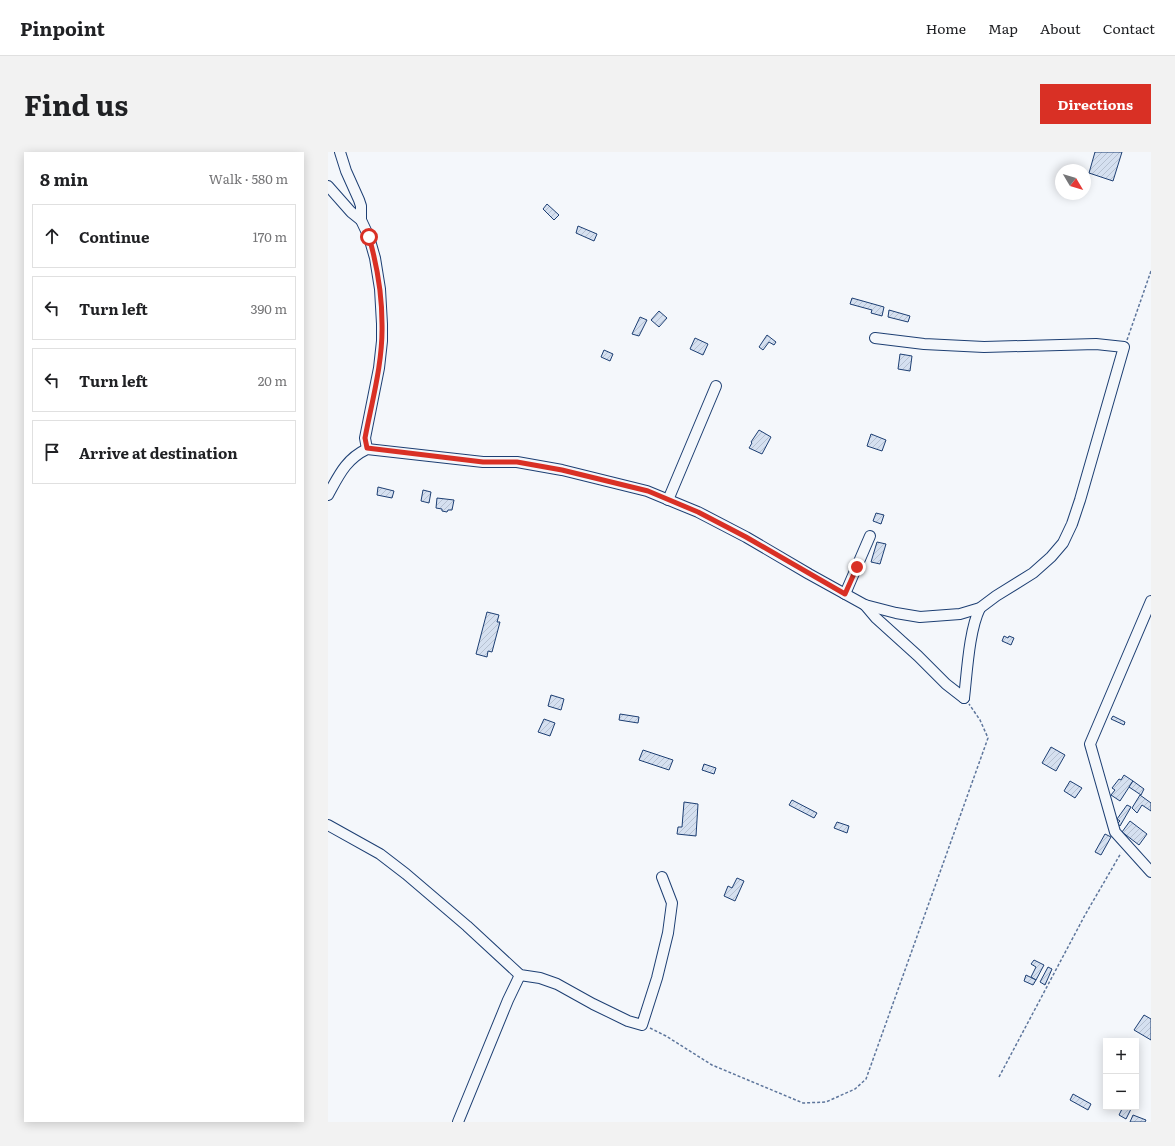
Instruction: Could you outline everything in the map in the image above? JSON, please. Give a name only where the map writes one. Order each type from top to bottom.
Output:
[{"type":"street","points":[[340,152],[346,171],[361,206],[362,220],[375,258],[382,324],[379,368],[365,438],[367,448]]},
{"type":"street","points":[[328,186],[351,212],[362,220]]},
{"type":"street","points":[[328,495],[343,468],[356,454],[367,448],[483,462],[517,462],[562,470],[648,491],[698,512],[746,537],[865,605],[896,613],[920,617],[960,614],[980,608],[1033,573],[1051,558],[1063,543],[1072,524],[1080,500],[1124,347],[1096,344],[984,347],[924,344],[875,338]]},
{"type":"street","points":[[668,500],[716,386]]},
{"type":"street","points":[[845,594],[870,536]]},
{"type":"street","points":[[1151,601],[1090,744],[1115,832],[1151,872]]},
{"type":"street","points":[[865,605],[876,618],[946,684],[964,698]]},
{"type":"street","points":[[964,698],[976,616],[980,608]]},
{"type":"street","points":[[328,825],[380,854],[406,874],[467,926],[520,975],[540,978],[557,984],[628,1021],[642,1025],[657,978],[668,932],[672,903],[662,877]]},
{"type":"street","points":[[458,1122],[508,1000],[520,975]]},
{"type":"path","points":[[1124,347],[1151,271]]},
{"type":"path","points":[[642,1025],[666,1036],[712,1065],[803,1103],[826,1102],[855,1089],[866,1079],[944,866],[988,738],[980,720],[964,698]]},
{"type":"path","points":[[999,1077],[1085,915],[1125,844]]},
{"type":"building","points":[[1095,152],[1122,152],[1113,181],[1091,174],[1091,166]]},
{"type":"building","points":[[547,204],[559,215],[554,220],[543,209]]},
{"type":"building","points":[[578,226],[597,234],[594,241],[576,233]]},
{"type":"building","points":[[852,298],[884,307],[882,316],[871,313],[872,310],[850,304]]},
{"type":"building","points":[[889,310],[910,316],[908,322],[888,317]]},
{"type":"building","points":[[659,311],[667,318],[659,327],[651,320]]},
{"type":"building","points":[[640,317],[647,320],[639,336],[632,334]]},
{"type":"building","points":[[767,335],[776,342],[774,345],[769,342],[763,350],[759,347]]},
{"type":"building","points":[[695,338],[708,344],[703,355],[690,349]]},
{"type":"building","points":[[604,350],[613,354],[610,361],[601,357]]},
{"type":"building","points":[[900,354],[912,356],[910,371],[898,369]]},
{"type":"building","points":[[759,430],[771,437],[762,454],[749,448]]},
{"type":"building","points":[[871,434],[886,440],[882,451],[867,446]]},
{"type":"building","points":[[378,487],[394,491],[392,498],[377,495]]},
{"type":"building","points":[[423,490],[431,492],[429,503],[421,501]]},
{"type":"building","points":[[437,498],[454,500],[452,510],[448,510],[447,512],[436,508]]},
{"type":"building","points":[[876,513],[884,515],[881,524],[873,521]]},
{"type":"building","points":[[877,542],[886,544],[880,564],[871,562]]},
{"type":"building","points":[[487,612],[499,615],[497,622],[500,622],[492,652],[488,651],[487,657],[476,654]]},
{"type":"building","points":[[1004,636],[1014,638],[1011,645],[1002,641]]},
{"type":"building","points":[[551,695],[564,699],[561,710],[548,706]]},
{"type":"building","points":[[620,714],[639,717],[638,723],[619,720]]},
{"type":"building","points":[[1113,716],[1125,722],[1124,725],[1111,719]]},
{"type":"building","points":[[544,719],[555,723],[550,736],[538,732]]},
{"type":"building","points":[[1051,747],[1065,755],[1056,771],[1042,763]]},
{"type":"building","points":[[643,750],[673,760],[669,770],[639,760]]},
{"type":"building","points":[[704,764],[716,768],[714,774],[702,770]]},
{"type":"building","points":[[1124,775],[1133,781],[1120,801],[1111,795],[1115,790],[1112,788]]},
{"type":"building","points":[[1070,781],[1082,788],[1075,798],[1064,791]]},
{"type":"building","points":[[1133,781],[1144,789],[1141,795],[1129,787]]},
{"type":"building","points":[[1140,795],[1151,803],[1151,811],[1142,805],[1137,813],[1132,808]]},
{"type":"building","points":[[792,800],[817,813],[814,818],[789,805]]},
{"type":"building","points":[[684,802],[698,804],[696,836],[677,834],[678,827],[682,827]]},
{"type":"building","points":[[1127,805],[1131,807],[1120,826],[1117,824],[1120,821],[1117,819]]},
{"type":"building","points":[[1130,821],[1147,834],[1139,845],[1122,832]]},
{"type":"building","points":[[837,822],[849,826],[847,833],[834,828]]},
{"type":"building","points":[[1105,834],[1111,837],[1101,855],[1095,852]]},
{"type":"building","points":[[737,878],[744,881],[735,901],[724,896],[728,886],[732,888]]},
{"type":"building","points":[[1034,960],[1044,965],[1036,980],[1031,977],[1036,967],[1031,964]]},
{"type":"building","points":[[1048,967],[1052,969],[1045,985],[1040,982]]},
{"type":"building","points":[[1026,975],[1036,980],[1033,985],[1024,981]]},
{"type":"building","points":[[1144,1015],[1151,1019],[1151,1040],[1134,1030]]},
{"type":"building","points":[[1073,1094],[1091,1104],[1088,1110],[1070,1100]]},
{"type":"building","points":[[1122,1110],[1130,1110],[1126,1119],[1119,1115]]},
{"type":"building","points":[[1133,1115],[1146,1120],[1145,1122],[1130,1122]]},
{"type":"route","points":[[369,237],[375,258],[380,289],[382,341],[379,368],[365,438],[367,448],[483,462],[517,462],[562,470],[648,491],[698,512],[746,537],[845,594],[857,567]]}]
